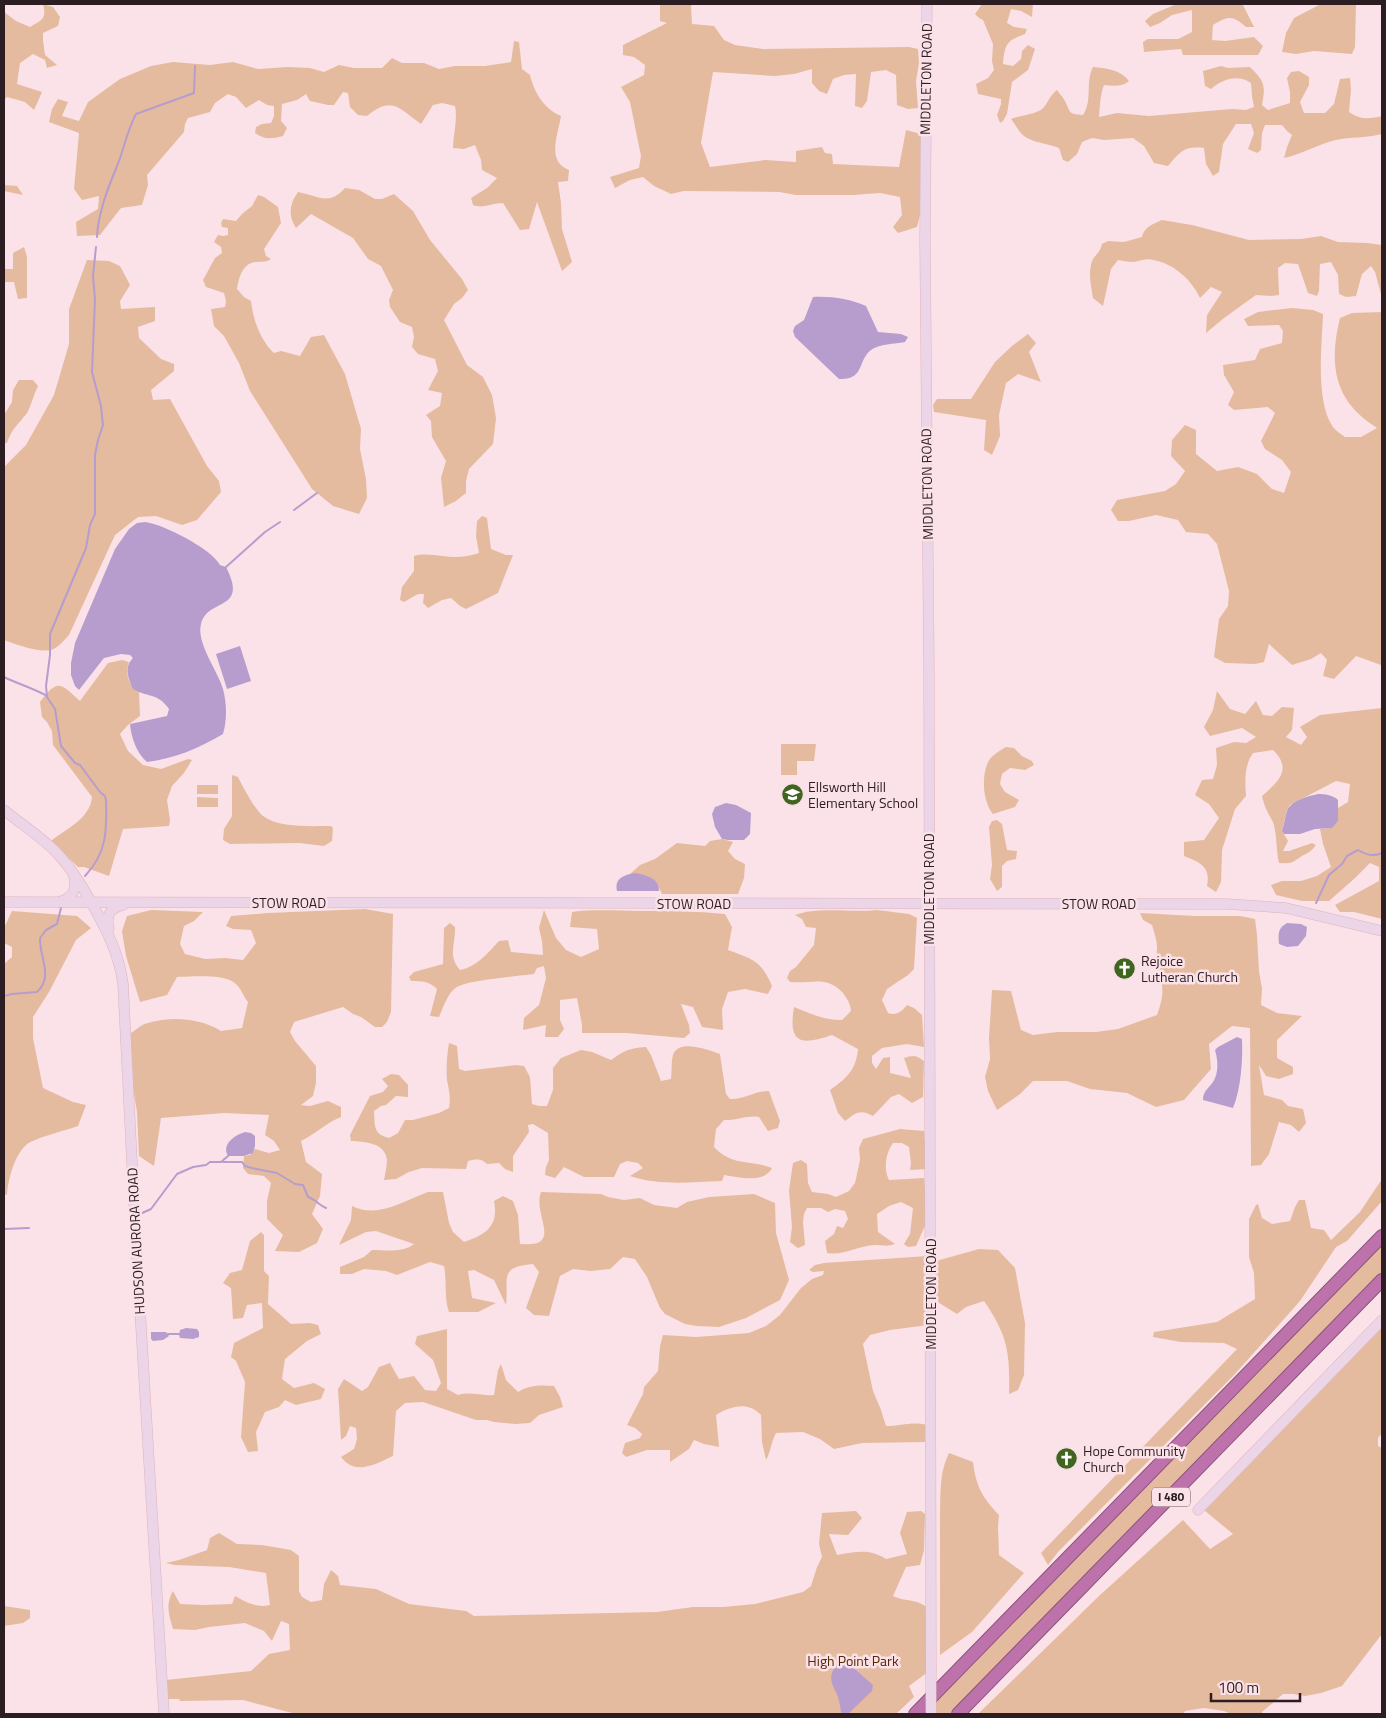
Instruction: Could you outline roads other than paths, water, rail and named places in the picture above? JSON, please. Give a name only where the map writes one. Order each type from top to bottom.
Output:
[{"type":"highway","name":"I 480","points":[[915,1714],[1382,1236]]},
{"type":"highway","name":"I 480","points":[[958,1714],[1382,1280]]},
{"type":"street","name":"MIDDLETON ROAD","points":[[927,4],[925,239],[929,672],[932,1714]]},
{"type":"street","name":"HUDSON AURORA ROAD","points":[[4,810],[54,850],[73,872],[110,937],[119,961],[123,984],[135,1237],[164,1714]]},
{"type":"street","points":[[58,903],[66,900],[74,893],[76,885],[73,872]]},
{"type":"street","name":"STOW ROAD","points":[[4,902],[1255,905],[1303,911],[1382,931]]},
{"type":"street","points":[[110,937],[107,920],[111,910],[134,903]]},
{"type":"street","points":[[1198,1510],[1382,1320]]},
{"type":"waterway","points":[[97,237],[104,201],[136,114],[194,93],[195,66]]},
{"type":"waterway","points":[[85,876],[98,859],[102,850],[106,831],[106,800],[105,796],[80,765],[75,763],[61,746],[55,709],[47,697],[46,686],[50,655],[50,634],[86,548],[90,525],[95,514],[95,455],[103,425],[101,406],[92,372],[95,299],[93,276],[96,247]]},
{"type":"waterway","points":[[294,510],[317,493]]},
{"type":"waterway","points":[[226,567],[265,532],[280,522]]},
{"type":"waterway","points":[[4,677],[47,696]]},
{"type":"waterway","points":[[1316,903],[1329,875],[1342,864],[1347,856],[1358,850],[1370,855],[1382,853]]},
{"type":"waterway","points":[[4,996],[37,992],[42,986],[45,973],[40,938],[46,930],[57,924],[61,908]]},
{"type":"waterway","points":[[140,1214],[151,1209],[177,1174],[210,1162],[221,1162],[228,1156]]},
{"type":"waterway","points":[[223,1162],[242,1162],[245,1166],[277,1173],[295,1184],[303,1185],[308,1197],[326,1208]]},
{"type":"waterway","points":[[4,1229],[29,1228]]},
{"type":"waterway","points":[[168,1334],[179,1334]]},
{"type":"place","name":"Ellsworth Hill Elementary School","points":[[792,795]]},
{"type":"place","name":"Rejoice Lutheran Church","points":[[1125,969]]},
{"type":"place","name":"Hope Community Church","points":[[1067,1459]]},
{"type":"park label","name":"High Point Park","points":[[853,1661]]}]
